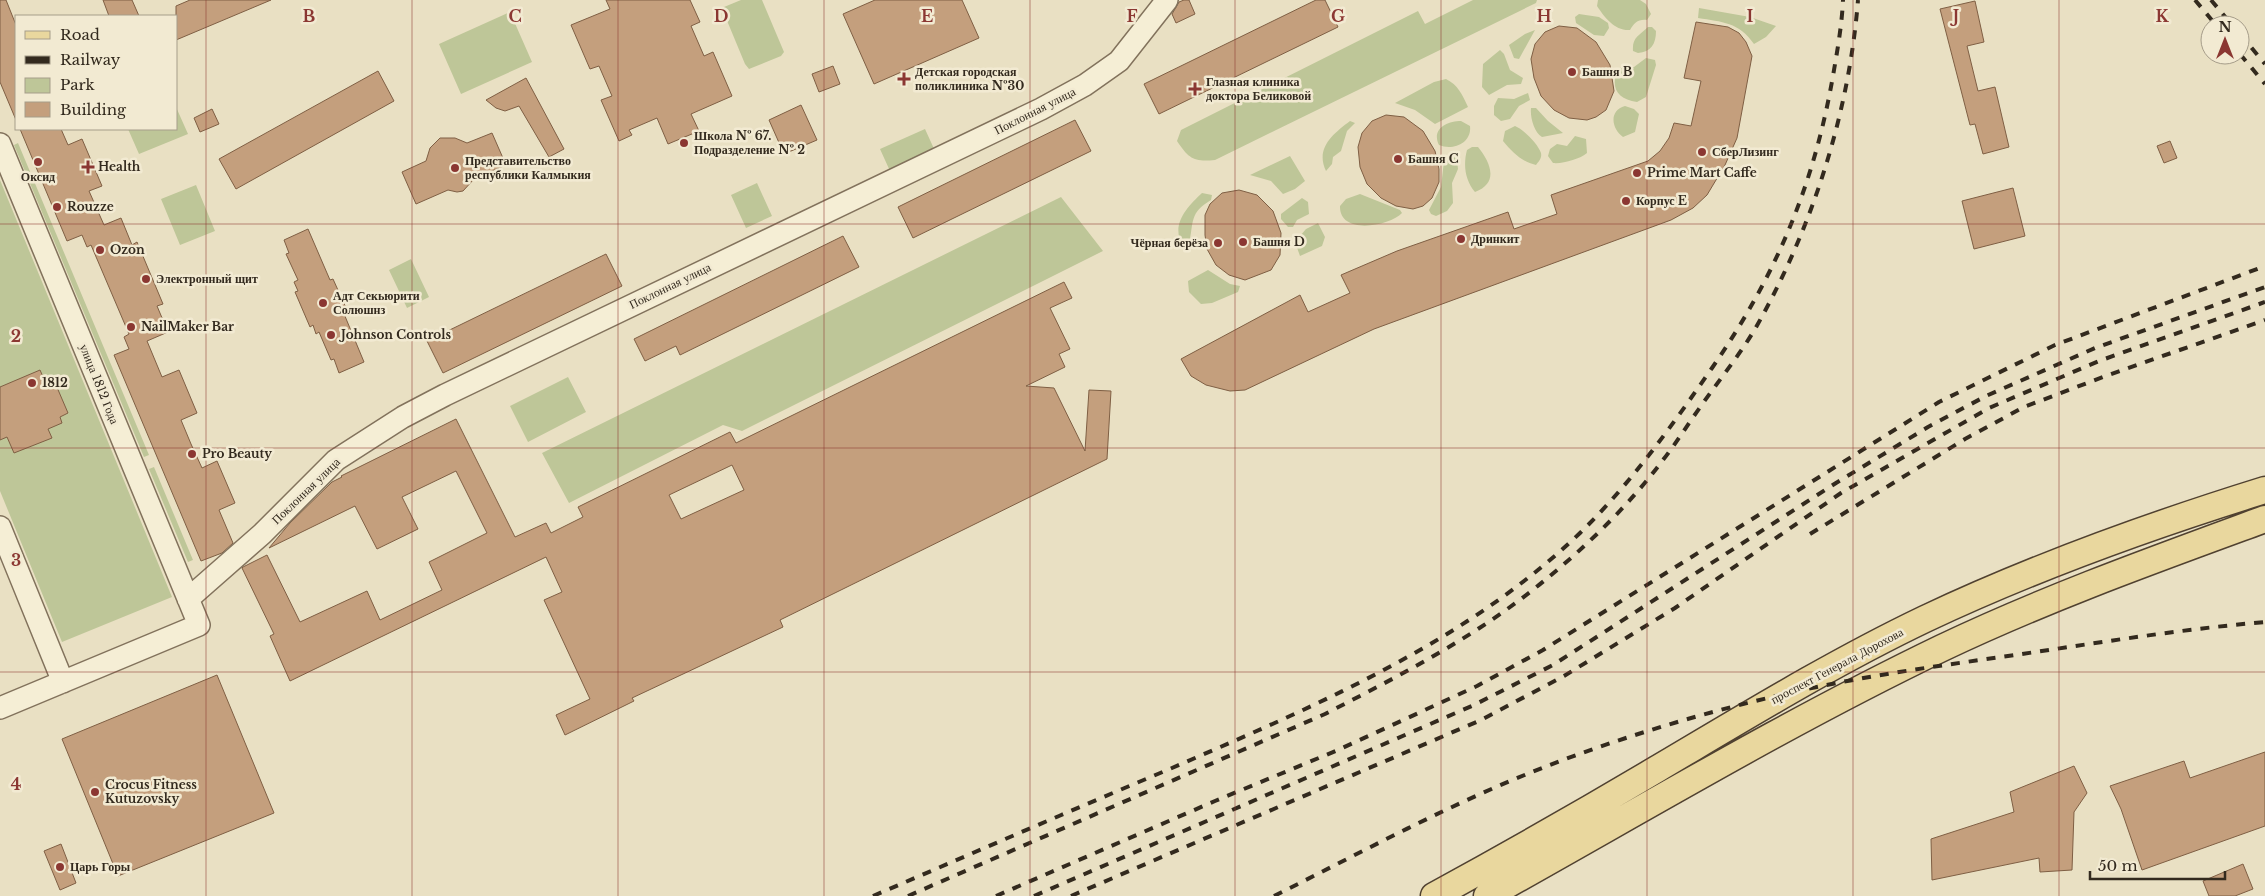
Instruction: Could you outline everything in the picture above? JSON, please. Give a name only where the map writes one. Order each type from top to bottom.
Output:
[{"type":"main road","name":"проспект Генерала Дорохова","points":[[1434,896],[1611,796],[1782,695],[1924,620],[2006,583],[2092,548],[2196,511],[2265,490]]},
{"type":"main road","points":[[1487,896],[1800,720],[1941,648],[2028,609],[2265,519]]},
{"type":"main road","points":[[2206,541],[2265,529]]},
{"type":"street","name":"Поклонная улица","points":[[188,599],[262,534],[336,460],[403,417],[712,266],[1042,109],[1086,85],[1119,61],[1167,0]]},
{"type":"street","name":"улица 1812 Года","points":[[0,144],[199,625],[63,682]]},
{"type":"street","points":[[0,527],[63,682],[0,708]]},
{"type":"green space","points":[[741,0],[762,0],[784,52],[781,56],[749,69],[745,64],[723,11],[724,7]]},
{"type":"green space","points":[[1473,0],[1537,0],[1536,3],[1215,160],[1197,160],[1193,158],[1185,152],[1177,141],[1181,130],[1418,11],[1425,24]]},
{"type":"green space","points":[[1598,0],[1640,0],[1646,4],[1651,14],[1647,20],[1639,21],[1630,30],[1625,30],[1615,26],[1607,19],[1597,6]]},
{"type":"green space","points":[[1699,8],[1750,17],[1776,26],[1766,37],[1754,44],[1736,27],[1722,22],[1698,18]]},
{"type":"green space","points":[[510,12],[532,62],[461,94],[439,44]]},
{"type":"green space","points":[[1579,14],[1599,17],[1608,23],[1609,28],[1604,36],[1594,35],[1576,23],[1575,17]]},
{"type":"green space","points":[[1648,27],[1652,27],[1656,31],[1652,46],[1643,52],[1633,51],[1635,40]]},
{"type":"green space","points":[[1535,30],[1519,59],[1514,58],[1509,45],[1525,34]]},
{"type":"green space","points":[[1500,50],[1504,54],[1510,70],[1523,78],[1521,84],[1507,85],[1489,95],[1482,87],[1483,64]]},
{"type":"green space","points":[[1646,58],[1655,60],[1656,65],[1646,97],[1637,102],[1624,98],[1615,87],[1618,68],[1634,67]]},
{"type":"green space","points":[[1446,79],[1457,87],[1468,107],[1435,124],[1415,110],[1395,103],[1434,82]]},
{"type":"green space","points":[[1528,93],[1530,100],[1519,106],[1510,119],[1501,121],[1494,115],[1494,106],[1498,98],[1514,99]]},
{"type":"green space","points":[[1625,106],[1634,109],[1639,114],[1635,132],[1623,137],[1614,125],[1614,116],[1620,108]]},
{"type":"green space","points":[[1531,108],[1536,108],[1563,133],[1542,137],[1539,135],[1533,124]]},
{"type":"green space","points":[[178,112],[188,134],[139,154],[128,130],[178,130]]},
{"type":"green space","points":[[1350,121],[1355,123],[1347,131],[1341,151],[1333,157],[1332,164],[1326,171],[1323,163],[1324,148],[1332,136]]},
{"type":"green space","points":[[1461,121],[1470,126],[1470,132],[1465,141],[1450,147],[1439,145],[1437,134],[1439,130],[1446,124]]},
{"type":"green space","points":[[1515,126],[1522,130],[1537,145],[1541,156],[1536,165],[1526,162],[1503,141],[1505,131]]},
{"type":"green space","points":[[925,129],[935,151],[890,171],[880,149]]},
{"type":"green space","points":[[1575,136],[1586,139],[1587,153],[1571,161],[1553,163],[1548,156],[1550,149],[1557,144],[1567,146]]},
{"type":"green space","points":[[18,143],[149,455],[144,457],[14,145]]},
{"type":"green space","points":[[1472,147],[1478,147],[1483,153],[1490,172],[1490,178],[1487,183],[1483,188],[1475,192],[1467,177],[1465,167],[1467,150]]},
{"type":"green space","points":[[1290,156],[1305,181],[1295,189],[1283,194],[1271,181],[1250,175]]},
{"type":"green space","points":[[1452,156],[1457,159],[1458,169],[1452,183],[1453,203],[1447,211],[1436,216],[1431,214],[1429,210],[1441,187],[1444,161],[1447,157]]},
{"type":"green space","points":[[0,180],[172,597],[62,642],[0,491]]},
{"type":"green space","points":[[757,183],[772,216],[746,228],[731,195]]},
{"type":"green space","points":[[196,185],[215,231],[180,245],[161,199]]},
{"type":"green space","points":[[1202,193],[1212,195],[1211,200],[1199,209],[1192,224],[1189,244],[1183,246],[1179,238],[1179,224],[1186,210]]},
{"type":"green space","points":[[1360,194],[1400,210],[1402,213],[1387,222],[1366,226],[1348,222],[1342,215],[1340,206],[1346,199]]},
{"type":"green space","points":[[1061,197],[1103,251],[742,431],[723,425],[569,503],[542,453]]},
{"type":"green space","points":[[1302,198],[1308,202],[1309,214],[1297,220],[1293,227],[1288,227],[1281,219],[1281,214]]},
{"type":"green space","points":[[1318,223],[1325,237],[1322,246],[1300,256],[1295,242],[1306,229]]},
{"type":"green space","points":[[411,259],[429,297],[407,308],[389,270]]},
{"type":"green space","points":[[1208,270],[1230,284],[1240,286],[1238,292],[1212,303],[1201,304],[1189,292],[1188,281]]},
{"type":"green space","points":[[568,377],[586,412],[528,442],[510,406]]},
{"type":"green space","points":[[154,467],[193,560],[188,562],[149,469]]},
{"type":"building","points":[[0,0],[6,0],[15,22],[15,118],[0,82]]},
{"type":"building","points":[[103,0],[132,0],[139,15],[109,15]]},
{"type":"building","points":[[190,0],[271,0],[178,39],[176,6]]},
{"type":"building","points":[[606,0],[690,0],[700,22],[691,26],[704,56],[713,52],[732,96],[691,114],[699,131],[668,144],[657,118],[629,130],[632,135],[619,141],[601,100],[612,96],[599,66],[590,69],[571,25],[610,9]]},
{"type":"building","points":[[875,0],[962,0],[979,38],[874,84],[843,14]]},
{"type":"building","points":[[1189,0],[1195,14],[1176,23],[1172,14],[1179,2]]},
{"type":"building","points":[[1316,0],[1325,0],[1338,27],[1159,114],[1144,84]]},
{"type":"building","points":[[1975,1],[1984,42],[1967,46],[1978,91],[1995,87],[2009,147],[1983,154],[1975,124],[1970,125],[1940,9]]},
{"type":"building","name":"Корпус E","points":[[1696,22],[1728,27],[1739,33],[1746,42],[1752,56],[1737,138],[1725,165],[1707,195],[1693,208],[1671,220],[1374,329],[1245,390],[1230,391],[1206,385],[1191,376],[1181,359],[1300,295],[1308,312],[1350,293],[1341,275],[1397,251],[1508,212],[1514,229],[1557,214],[1551,195],[1648,161],[1660,151],[1669,138],[1674,123],[1691,126],[1701,81],[1684,78]]},
{"type":"building","name":"Башня B","points":[[1559,26],[1577,28],[1596,42],[1610,65],[1614,91],[1606,110],[1596,117],[1587,120],[1569,118],[1554,110],[1541,96],[1534,78],[1531,59],[1535,44],[1545,32]]},
{"type":"building","points":[[833,66],[840,84],[819,92],[812,74]]},
{"type":"building","points":[[378,71],[394,101],[236,189],[219,159]]},
{"type":"building","points":[[526,78],[564,149],[549,157],[519,106],[505,111],[496,108],[486,100]]},
{"type":"building","points":[[801,105],[817,140],[784,154],[769,120]]},
{"type":"building","points":[[212,109],[219,124],[200,132],[194,118]]},
{"type":"building","name":"Башня C","points":[[1386,115],[1404,117],[1423,131],[1435,151],[1439,169],[1439,182],[1432,198],[1423,206],[1413,209],[1396,206],[1381,198],[1367,184],[1360,167],[1358,147],[1362,133],[1372,121]]},
{"type":"building","points":[[1075,120],[1091,151],[913,238],[898,207]]},
{"type":"building","points":[[20,130],[61,130],[68,145],[82,139],[102,186],[89,191],[104,225],[121,218],[132,245],[137,242],[163,304],[157,306],[168,332],[147,341],[162,377],[179,370],[197,413],[181,420],[191,444],[202,468],[217,461],[235,503],[219,510],[233,543],[222,553],[201,561],[114,355],[129,349],[124,337],[129,334],[91,245],[87,247],[82,235],[67,241]]},
{"type":"building","name":"Представительство республики Калмыкия","points":[[492,133],[506,165],[474,179],[463,191],[448,190],[416,204],[402,172],[426,161],[430,148],[440,138],[455,138],[467,143]]},
{"type":"building","points":[[2170,141],[2177,158],[2164,163],[2157,146]]},
{"type":"building","points":[[2013,188],[2025,236],[1974,249],[1962,201]]},
{"type":"building","name":"Башня D","points":[[1239,190],[1257,195],[1273,211],[1281,233],[1280,255],[1271,270],[1245,280],[1229,275],[1216,265],[1207,249],[1205,235],[1205,215],[1210,204],[1222,193]]},
{"type":"building","points":[[308,229],[330,280],[333,279],[346,308],[342,309],[364,362],[339,373],[334,359],[331,360],[319,332],[316,334],[313,325],[310,327],[295,292],[298,291],[294,282],[298,280],[286,254],[289,253],[284,240]]},
{"type":"building","points":[[843,236],[859,267],[680,355],[676,346],[645,361],[634,339]]},
{"type":"building","points":[[606,254],[622,286],[443,373],[427,341]]},
{"type":"building","points":[[1064,282],[1072,298],[1050,308],[1070,349],[1059,354],[1065,367],[1026,386],[1054,388],[1085,451],[1089,390],[1111,391],[1107,459],[780,620],[783,627],[632,698],[634,701],[565,735],[556,715],[590,699],[544,600],[562,592],[546,557],[290,681],[270,636],[274,634],[242,568],[267,555],[300,622],[367,591],[380,620],[442,590],[429,562],[487,533],[456,471],[402,497],[418,529],[377,549],[355,506],[269,548],[290,523],[332,482],[456,419],[515,537],[546,523],[551,533],[583,517],[578,507],[730,432],[736,443]],"holes":[[[732,465],[744,490],[681,519],[669,495]]]},
{"type":"building","points":[[40,370],[48,388],[56,385],[68,413],[60,417],[62,423],[48,429],[52,438],[14,453],[7,437],[0,440],[0,387]]},
{"type":"building","points":[[217,675],[274,813],[118,876],[62,739]]},
{"type":"building","points":[[2265,752],[2265,826],[2142,870],[2121,809],[2110,786],[2184,761],[2190,778]]},
{"type":"building","points":[[2074,766],[2087,793],[2074,812],[2072,870],[2040,872],[2039,858],[1932,880],[1931,839],[2014,812],[2010,792]]},
{"type":"building","points":[[61,844],[76,883],[60,890],[44,851]]},
{"type":"building","points":[[2243,864],[2253,889],[2235,896],[2209,896],[2203,881]]},
{"type":"railway","points":[[873,896],[1226,745],[1334,695],[1438,639],[1488,607],[1535,572],[1580,533],[1634,474],[1681,412],[1735,333],[1756,298],[1774,262],[1790,226],[1816,151],[1834,70],[1843,0]]},
{"type":"railway","points":[[908,896],[1325,714],[1354,699],[1439,653],[1493,619],[1545,580],[1593,538],[1637,492],[1668,453],[1749,339],[1775,291],[1810,211],[1836,128],[1846,85],[1858,0]]},
{"type":"railway","points":[[2195,0],[2208,15]]},
{"type":"railway","points":[[2211,0],[2224,15]]},
{"type":"railway","points":[[2250,46],[2265,64]]},
{"type":"railway","points":[[2249,65],[2265,84]]},
{"type":"railway","points":[[996,896],[1338,750],[1477,686],[1543,650],[1939,402],[2055,345],[2265,266]]},
{"type":"railway","points":[[1034,896],[1474,705],[1553,665],[1836,483],[1928,427],[1986,396],[2095,348],[2265,287]]},
{"type":"railway","points":[[1071,896],[1481,720],[1564,676],[1675,608],[1841,493],[1989,408],[2099,361],[2265,302]]},
{"type":"railway","points":[[1810,534],[1965,439],[2024,407],[2265,320]]},
{"type":"railway","points":[[1274,896],[1406,829],[1508,782],[1613,742],[1687,719],[1762,699],[1837,683],[1929,667],[2143,636],[2265,622]]},
{"type":"place","name":"Башня B","points":[[1572,72]]},
{"type":"place","name":"Детская городская поликлиника №30","points":[[904,79]]},
{"type":"place","name":"Глазная клиника доктора Беликовой","points":[[1195,89]]},
{"type":"place","name":"Школа № 67. Подразделение № 2","points":[[684,143]]},
{"type":"place","name":"СберЛизинг","points":[[1702,152]]},
{"type":"place","name":"Башня C","points":[[1398,159]]},
{"type":"place","name":"Оксид","points":[[38,162]]},
{"type":"place","name":"Health","points":[[88,167]]},
{"type":"place","name":"Представительство республики Калмыкия","points":[[455,168]]},
{"type":"place","name":"Prime Mart Caffe","points":[[1637,173]]},
{"type":"place","name":"Корпус E","points":[[1626,201]]},
{"type":"place","name":"Rouzze","points":[[57,207]]},
{"type":"place","name":"Дринкит","points":[[1461,239]]},
{"type":"place","name":"Башня D","points":[[1243,242]]},
{"type":"place","name":"Чёрная берёза","points":[[1218,243]]},
{"type":"place","name":"Ozon","points":[[100,250]]},
{"type":"place","name":"Электронный щит","points":[[146,279]]},
{"type":"place","name":"Адт Секьюрити Солюшнз","points":[[323,303]]},
{"type":"place","name":"NailMaker Bar","points":[[131,327]]},
{"type":"place","name":"Johnson Controls","points":[[331,335]]},
{"type":"place","name":"1812","points":[[32,383]]},
{"type":"place","name":"Pro Beauty","points":[[192,454]]},
{"type":"place","name":"Crocus Fitness Kutuzovsky","points":[[95,792]]},
{"type":"place","name":"Царь Горы","points":[[60,867]]}]
